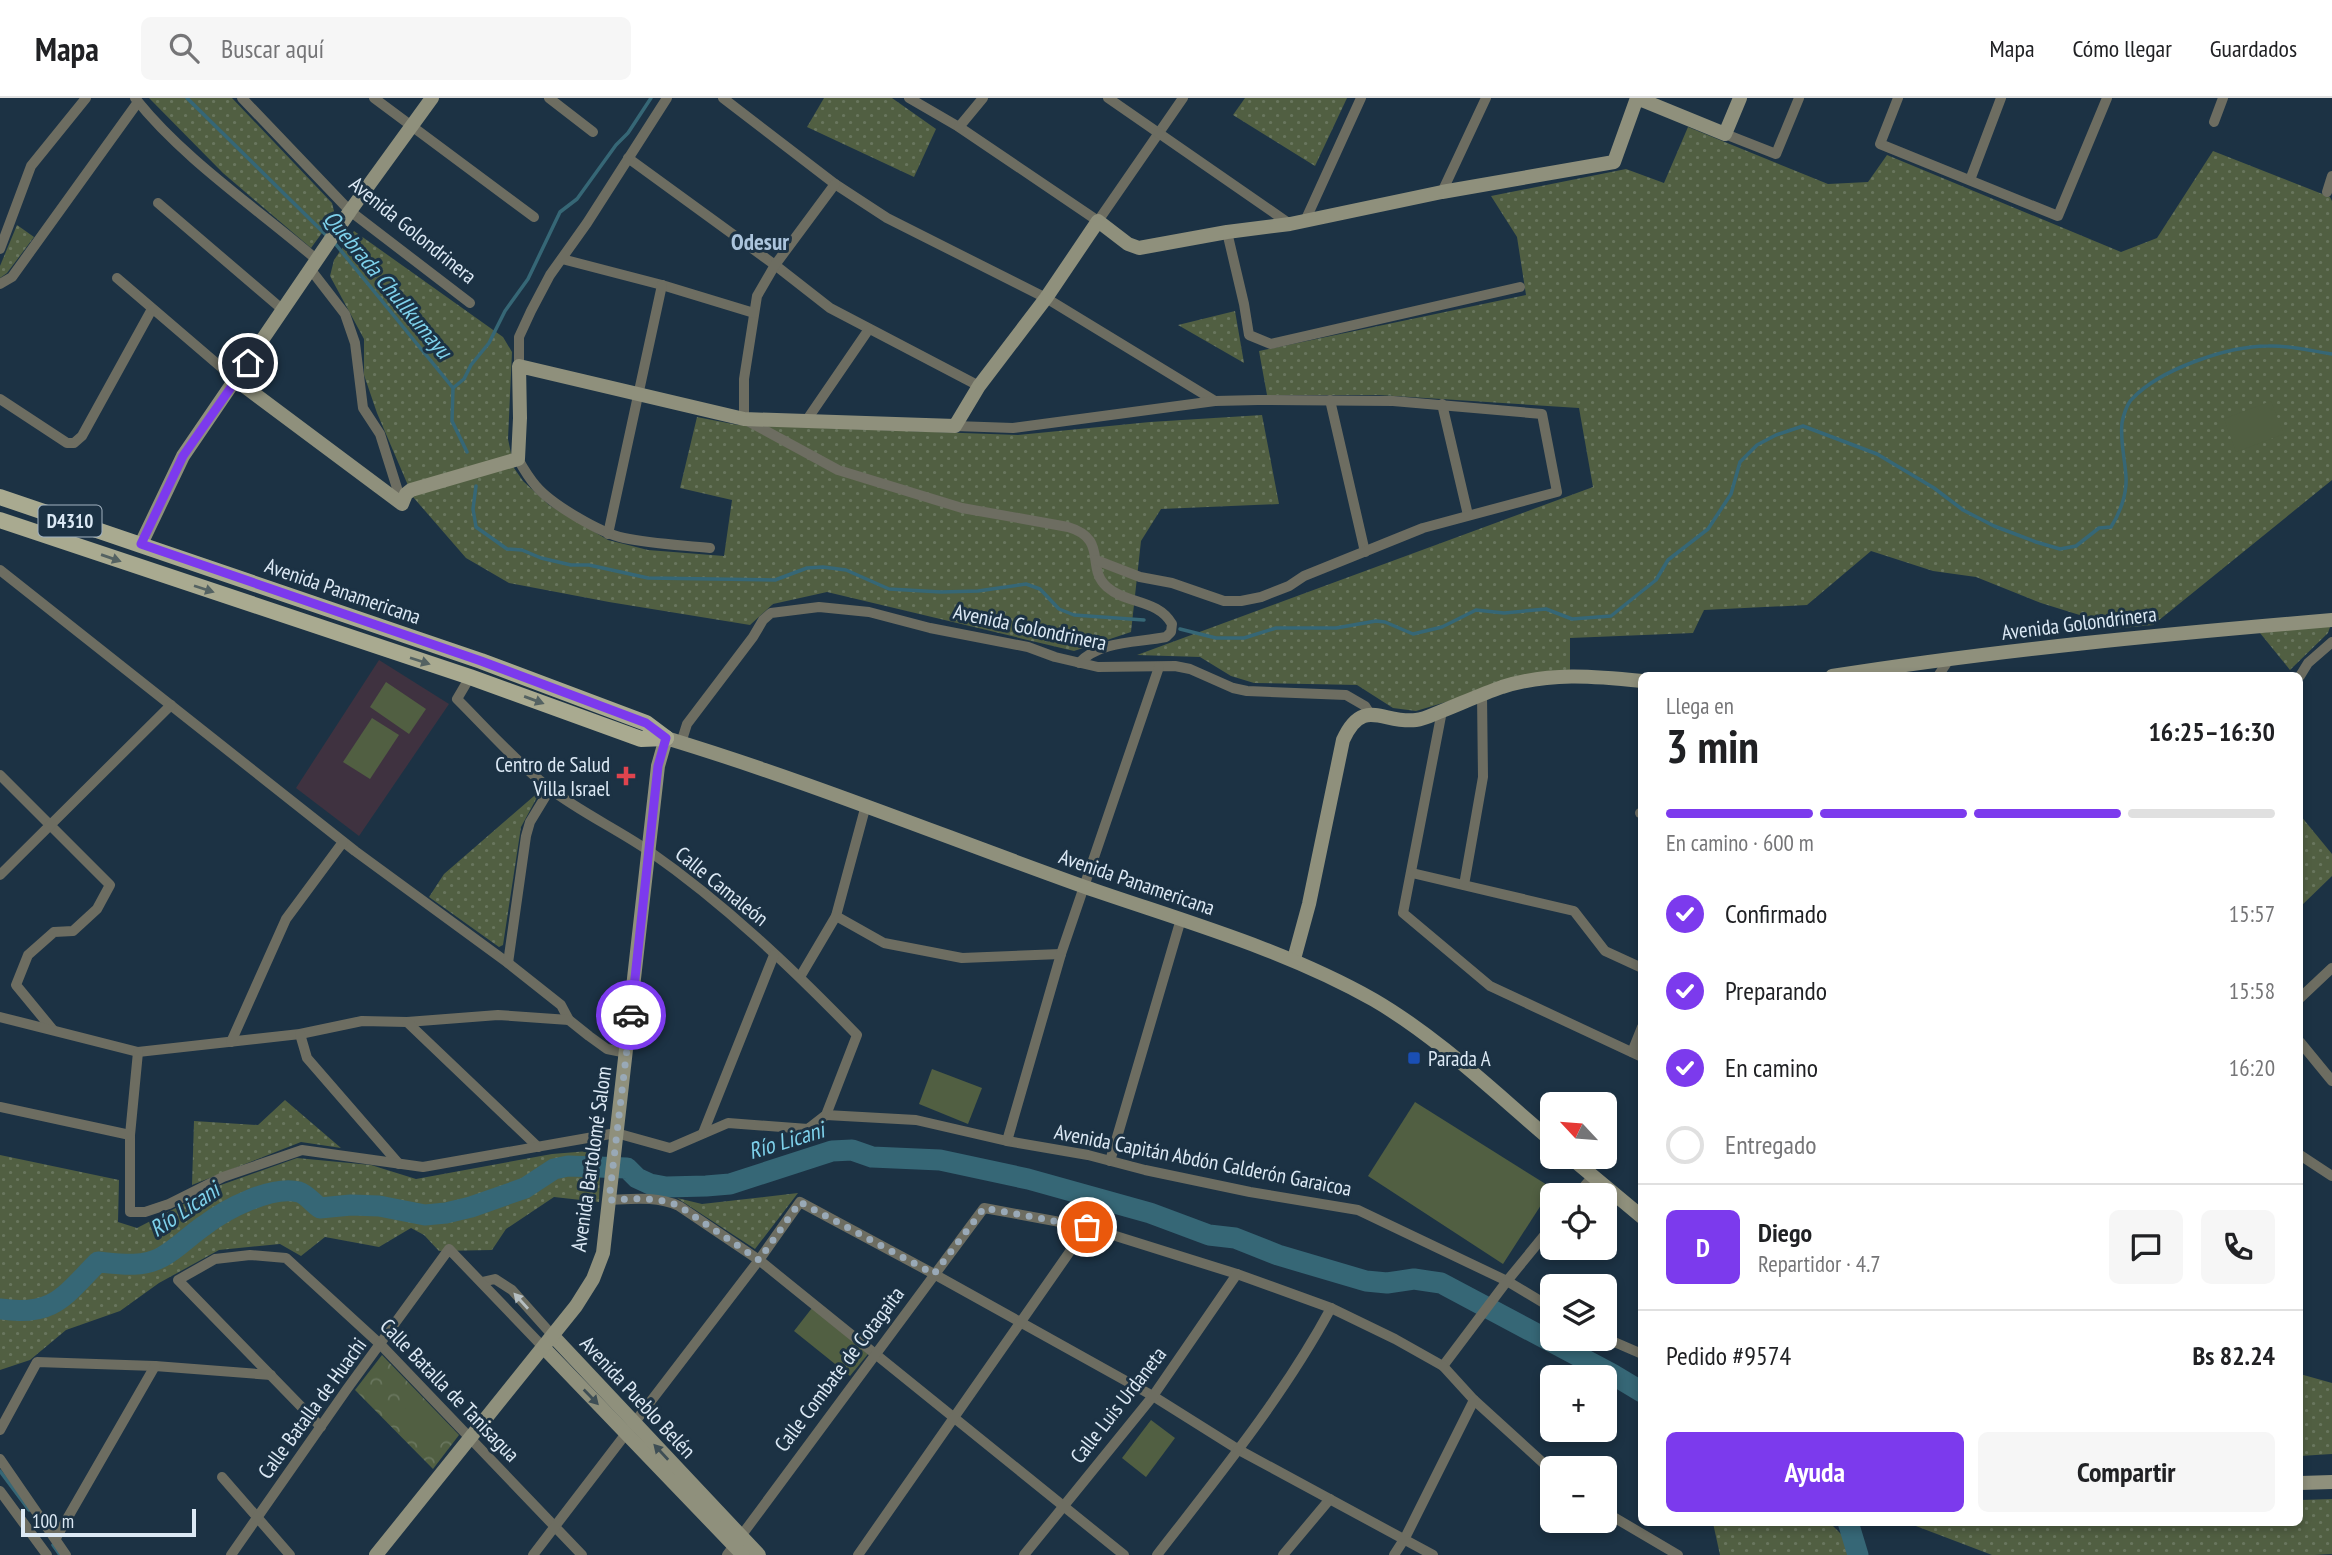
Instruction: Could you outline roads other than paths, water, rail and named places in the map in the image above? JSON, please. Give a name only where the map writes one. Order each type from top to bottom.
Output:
[{"type":"main road","name":"Avenida Panamericana","points":[[0,498],[481,661],[646,723],[674,740]]},
{"type":"main road","name":"Avenida Panamericana","points":[[0,520],[470,677],[641,739],[674,740]]},
{"type":"street","points":[[0,249],[3,231],[31,166],[86,98]]},
{"type":"street","name":"Avenida Golondrinera","points":[[242,98],[346,217],[470,303]]},
{"type":"street","points":[[374,98],[534,217]]},
{"type":"street","points":[[139,567],[143,545],[183,456],[346,217],[432,98]]},
{"type":"street","points":[[549,98],[593,132]]},
{"type":"street","points":[[667,98],[562,258],[519,337],[518,459],[545,495],[608,534],[625,539],[710,548]]},
{"type":"street","points":[[723,98],[835,184],[887,218],[1046,298],[1215,401]]},
{"type":"street","points":[[909,98],[959,127],[1128,244],[1139,248],[1227,232],[1298,223],[1442,192],[1614,162],[1637,98],[1776,153],[1799,98]]},
{"type":"street","points":[[959,127],[983,98]]},
{"type":"street","points":[[1108,98],[1158,134],[1298,223]]},
{"type":"street","points":[[955,426],[979,386],[1046,298],[1183,98]]},
{"type":"street","points":[[1298,223],[1362,98]]},
{"type":"street","points":[[1442,192],[1486,98]]},
{"type":"street","points":[[1725,134],[1740,98]]},
{"type":"street","points":[[1898,98],[1880,144],[2057,216],[2107,98]]},
{"type":"street","points":[[1970,180],[2001,98]]},
{"type":"street","points":[[2214,122],[2223,98]]},
{"type":"street","points":[[0,284],[12,277],[136,100],[213,175],[317,260],[345,314],[355,343],[363,408],[380,434],[402,505]]},
{"type":"street","points":[[628,159],[830,308],[979,386]]},
{"type":"street","points":[[2327,192],[2332,176]]},
{"type":"street","points":[[744,419],[744,379],[757,296],[775,265],[835,184]]},
{"type":"street","points":[[158,203],[284,310]]},
{"type":"street","points":[[1227,232],[1249,335],[1271,344],[1520,287]]},
{"type":"street","points":[[562,258],[754,313]]},
{"type":"street","points":[[117,278],[236,380],[402,505]]},
{"type":"street","points":[[608,534],[662,285]]},
{"type":"street","points":[[0,399],[67,443],[74,443],[82,436],[152,309]]},
{"type":"street","points":[[806,421],[869,329]]},
{"type":"street","points":[[519,366],[744,419],[1013,428],[1215,401],[1330,400],[1442,404],[1542,414],[1558,492],[1423,528],[1304,576],[1289,586],[1261,597],[1224,601],[1172,583],[1140,577],[1096,559]]},
{"type":"street","points":[[1330,400],[1365,552]]},
{"type":"street","points":[[1442,404],[1468,515]]},
{"type":"street","points":[[744,419],[838,470],[962,508],[1076,529],[1090,540],[1099,576],[1108,588],[1155,607],[1164,613],[1172,624],[1171,632],[1166,637],[1121,643],[1093,653],[1079,663]]},
{"type":"street","points":[[402,505],[406,494],[411,490],[518,459]]},
{"type":"street","points":[[0,570],[343,842],[508,963],[561,1005],[569,1020],[607,1049],[627,1053]]},
{"type":"street","name":"Avenida Golondrinera","points":[[674,740],[771,613],[819,607],[869,612],[930,628],[1028,647],[1098,667],[1175,666],[1247,691],[1346,695],[1365,706],[1370,714],[1416,720],[1501,688],[1547,677],[1638,681]]},
{"type":"street","name":"Avenida Golondrinera","points":[[1857,672],[2150,635],[2332,620]]},
{"type":"street","points":[[2302,672],[2308,663],[2332,642]]},
{"type":"street","points":[[1941,672],[1948,661]]},
{"type":"street","points":[[1007,1141],[1061,954],[1159,667]]},
{"type":"street","name":"Calle Camaleón","points":[[470,677],[457,699],[550,789],[649,851],[733,917],[800,977],[857,1035],[826,1115]]},
{"type":"street","points":[[1464,885],[1483,777],[1482,695]]},
{"type":"street","points":[[0,875],[171,705]]},
{"type":"street","points":[[1442,711],[1403,913],[1490,986],[1637,1054]]},
{"type":"street","points":[[1294,960],[1310,904],[1343,740],[1349,726],[1357,718],[1370,714]]},
{"type":"street","name":"Avenida Panamericana","points":[[674,740],[1294,960],[1377,1002],[1422,1033],[1540,1132]]},
{"type":"street","name":"Avenida Bartolomé Salom","points":[[376,1555],[549,1342],[593,1279],[603,1253],[658,766],[674,740]]},
{"type":"street","points":[[0,775],[110,885],[97,909],[73,931],[54,932],[28,955],[16,985],[53,1030]]},
{"type":"street","points":[[508,963],[526,836],[530,822],[550,789]]},
{"type":"street","points":[[800,977],[836,916],[866,806]]},
{"type":"street","points":[[231,1042],[286,919],[343,842]]},
{"type":"street","points":[[1412,873],[1574,911],[1605,951],[1638,966]]},
{"type":"street","points":[[836,916],[884,943],[962,958],[1061,954]]},
{"type":"street","points":[[1110,1161],[1181,919]]},
{"type":"street","points":[[703,1133],[774,955]]},
{"type":"street","points":[[2303,995],[2332,968]]},
{"type":"street","points":[[0,1017],[138,1052],[300,1034],[362,1021],[407,1022],[498,1015],[569,1020]]},
{"type":"street","points":[[407,1022],[538,1147]]},
{"type":"street","points":[[300,1034],[306,1058],[399,1164]]},
{"type":"street","points":[[2303,1046],[2332,1082]]},
{"type":"street","points":[[0,1107],[130,1135],[138,1052]]},
{"type":"street","name":"Avenida Capitán Abdón Calderón Garaicoa","points":[[130,1135],[130,1212],[145,1212],[169,1204],[223,1177],[302,1150],[423,1167],[616,1133],[670,1148],[728,1123],[808,1129],[826,1115],[916,1120],[1250,1192],[1358,1210],[1507,1281],[1540,1301]]},
{"type":"street","points":[[2303,1157],[2332,1176]]},
{"type":"street","points":[[1585,1169],[1638,1214]]},
{"type":"street","points":[[1587,1183],[1593,1176]]},
{"type":"street","points":[[609,1200],[667,1201],[679,1206],[759,1260],[1124,1555]]},
{"type":"street","points":[[533,1555],[759,1260],[800,1202],[1153,1396],[1239,1450],[1433,1555]]},
{"type":"street","name":"Calle Combate de Cotagaita","points":[[736,1548],[874,1353],[984,1208],[1087,1227]]},
{"type":"street","points":[[858,1555],[1087,1227],[1237,1274],[1331,1308],[1395,1339],[1443,1366],[1474,1400],[1540,1460]]},
{"type":"street","points":[[1443,1366],[1540,1241]]},
{"type":"street","name":"Avenida Pueblo Belén","points":[[449,1249],[549,1342],[630,1428],[736,1548],[759,1555]]},
{"type":"street","name":"Calle Batalla de Huachi","points":[[231,1555],[449,1249]]},
{"type":"street","name":"Calle Batalla de Tanisagua","points":[[271,1375],[178,1280],[215,1259],[250,1255],[285,1258],[381,1345],[582,1555]]},
{"type":"street","name":"Calle Luis Urdaneta","points":[[1024,1555],[1153,1396],[1237,1274]]},
{"type":"street","name":"Avenida Pueblo Belén","points":[[482,1282],[495,1279],[512,1290],[549,1342]]},
{"type":"street","points":[[1157,1555],[1288,1382],[1331,1308]]},
{"type":"street","points":[[1617,1343],[1638,1352]]},
{"type":"street","points":[[0,1430],[37,1362],[155,1366],[271,1375],[321,1427]]},
{"type":"street","points":[[56,1538],[155,1366]]},
{"type":"street","points":[[1394,1555],[1474,1400]]},
{"type":"street","points":[[0,1459],[66,1555]]},
{"type":"street","points":[[222,1477],[290,1555]]},
{"type":"street","points":[[2303,1483],[2332,1482]]},
{"type":"street","points":[[0,1491],[47,1555]]},
{"type":"street","points":[[1283,1555],[1330,1499]]},
{"type":"street","points":[[1617,1519],[1678,1555]]},
{"type":"waterway","name":"Quebrada Chullkumayu","points":[[187,98],[327,236]]},
{"type":"waterway","points":[[453,388],[464,379],[471,365],[489,343],[505,311],[528,279],[560,212],[577,199],[616,145],[628,133],[651,98]]},
{"type":"waterway","name":"Quebrada Chullkumayu","points":[[333,241],[453,388],[452,421],[467,452]]},
{"type":"waterway","name":"Quebrada Chullkumayu","points":[[1180,629],[1216,638],[1244,638],[1276,628],[1336,628],[1376,621],[1413,634],[1442,627],[1476,610],[1504,613],[1546,609],[1572,619],[1611,616],[1656,580],[1668,560],[1708,529],[1731,494],[1740,462],[1757,445],[1803,426],[1877,454],[1934,488],[1963,510],[1994,526],[2060,549],[2076,546],[2099,528],[2111,527],[2120,510],[2126,483],[2123,420],[2130,401],[2144,388],[2177,369],[2234,350],[2276,346],[2332,354]]},
{"type":"waterway","name":"Quebrada Chullkumayu","points":[[476,486],[473,509],[476,527],[507,549],[522,550],[571,565],[589,565],[648,578],[775,580],[807,568],[823,567],[846,570],[889,589],[941,592],[978,591],[1026,584],[1040,589],[1059,609],[1074,615],[1144,620]]},
{"type":"waterway","name":"Río Licani","points":[[0,1309],[18,1311],[46,1307],[66,1294],[98,1262],[131,1264],[155,1260],[225,1212],[276,1192],[299,1192],[320,1208],[379,1206],[425,1215],[471,1207],[525,1188],[554,1169],[568,1166],[627,1168],[637,1178],[666,1187],[706,1186],[730,1184],[832,1151],[852,1150],[872,1157],[940,1160],[1028,1179],[1150,1213],[1209,1235],[1235,1238],[1278,1255],[1366,1281],[1387,1283],[1414,1279],[1441,1283],[1638,1390]]},
{"type":"waterway","points":[[0,1471],[29,1510]]},
{"type":"waterway","name":"Río Licani","points":[[1849,1526],[1858,1555]]},
{"type":"waterway","points":[[53,1545],[60,1555]]},
{"type":"place","name":"Centro de Salud Villa Israel","points":[[626,776]]},
{"type":"place","name":"Parada A","points":[[1414,1058]]},
{"type":"district","name":"Odesur","points":[[760,241]]}]
